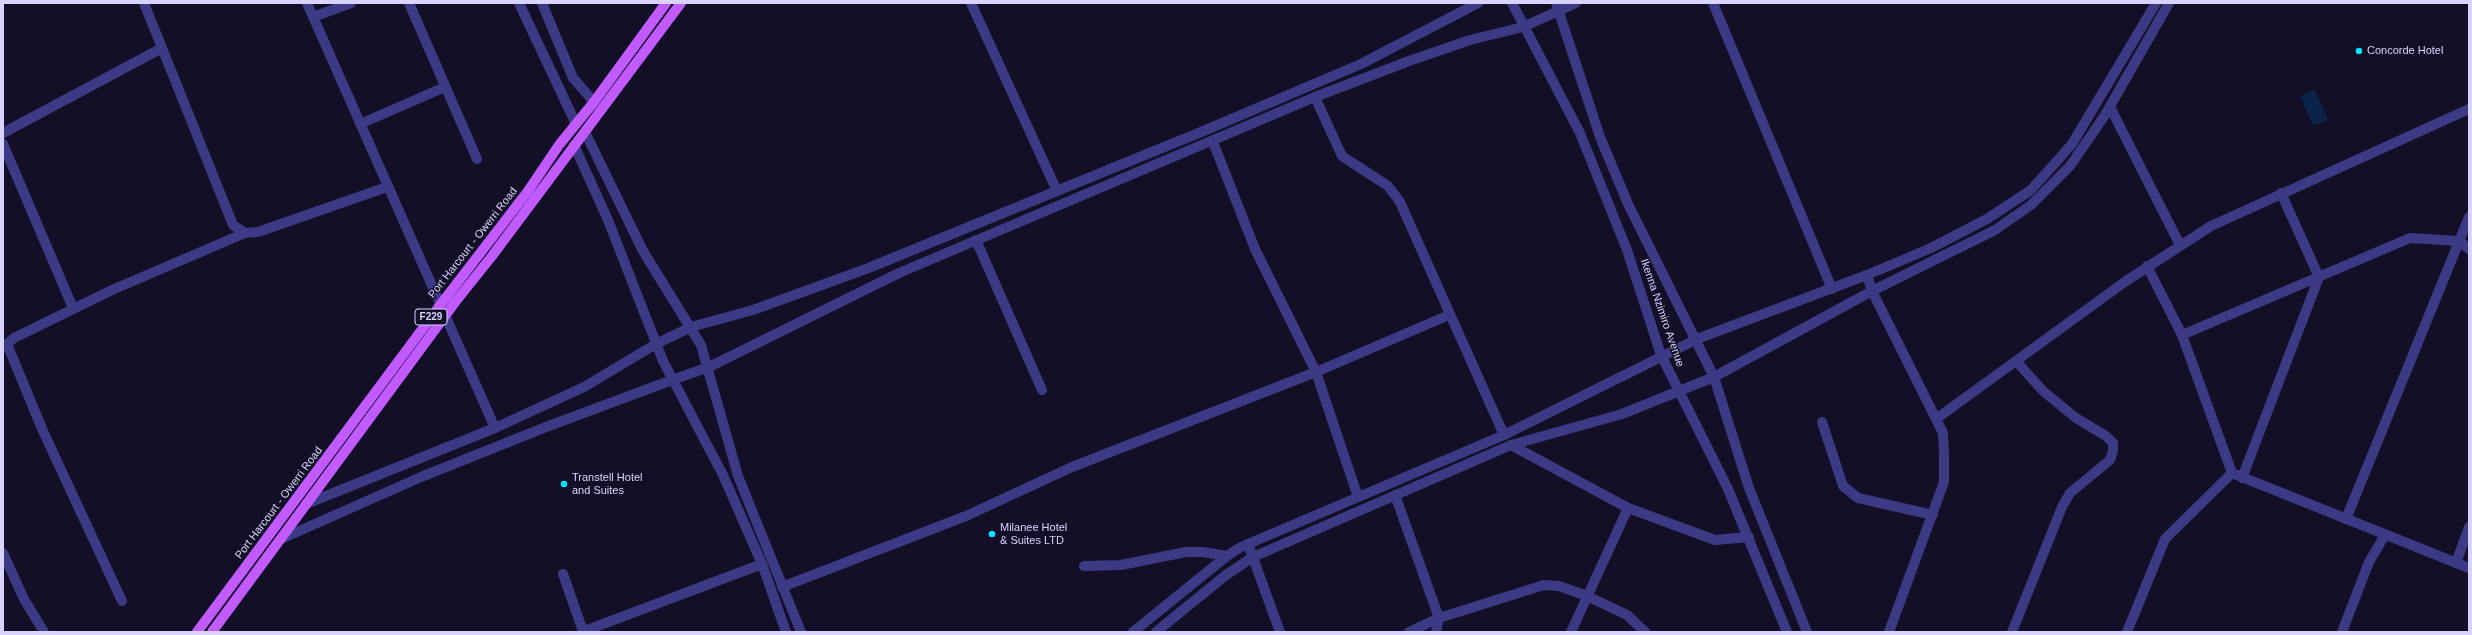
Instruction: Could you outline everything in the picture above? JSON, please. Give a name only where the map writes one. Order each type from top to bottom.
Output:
[{"type":"main road","name":"Port Harcourt - Owerri Road","points":[[197,632],[441,304],[528,191],[559,145],[594,102],[666,3]]},
{"type":"main road","name":"Port Harcourt - Owerri Road","points":[[212,632],[249,579],[281,539],[445,315],[585,132],[680,3]]},
{"type":"street","points":[[144,3],[233,225],[245,233]]},
{"type":"street","points":[[307,3],[431,288],[441,304],[495,428]]},
{"type":"street","points":[[313,17],[351,3]]},
{"type":"street","points":[[409,3],[476,159]]},
{"type":"street","points":[[520,3],[576,124]]},
{"type":"street","points":[[542,3],[573,78],[594,102]]},
{"type":"street","points":[[970,3],[1058,191]]},
{"type":"street","points":[[306,504],[495,428],[584,387],[656,344],[691,327],[753,310],[866,269],[1058,191],[1361,64],[1478,3]]},
{"type":"street","name":"Ikenna Nzimiro Avenue","points":[[1512,3],[1523,27],[1580,133],[1627,250],[1662,355],[1678,392],[1728,489],[1787,632]]},
{"type":"street","points":[[281,539],[421,477],[546,427],[709,367],[899,273],[1213,142],[1315,97],[1409,61],[1470,40],[1523,27],[1558,7],[1576,3]]},
{"type":"street","points":[[1713,3],[1832,289]]},
{"type":"street","points":[[1133,632],[1227,556],[1248,544],[1504,435],[1696,339],[1867,275],[1931,248],[1987,219],[2031,190],[2072,144],[2156,3]]},
{"type":"street","points":[[1156,632],[1226,575],[1253,558],[1395,494],[1511,445],[1622,414],[1714,377],[1872,291],[1995,230],[2031,205],[2070,166],[2110,107],[2169,3]]},
{"type":"street","name":"Ikenna Nzimiro Avenue","points":[[1558,7],[1600,137],[1628,204],[1714,377],[1749,488],[1808,632]]},
{"type":"street","points":[[3,133],[162,48]]},
{"type":"street","points":[[360,124],[445,87]]},
{"type":"street","points":[[1315,97],[1342,156],[1388,186],[1400,202],[1449,315],[1504,435]]},
{"type":"street","points":[[2110,107],[2180,244]]},
{"type":"street","points":[[1936,419],[2147,266],[2180,244],[2211,226],[2281,193],[2469,109]]},
{"type":"street","points":[[585,132],[643,251],[691,327],[701,346],[709,367],[731,457],[782,588],[801,632]]},
{"type":"street","points":[[1213,142],[1255,249],[1316,372],[1358,497]]},
{"type":"street","points":[[3,144],[73,308]]},
{"type":"street","points":[[574,145],[608,220],[656,344],[672,380],[723,475],[762,564],[786,632]]},
{"type":"street","points":[[122,601],[5,345],[14,338],[73,308],[245,233],[258,232],[387,187]]},
{"type":"street","points":[[2242,478],[2320,277],[2281,193]]},
{"type":"street","points":[[2346,519],[2469,217]]},
{"type":"street","points":[[2182,335],[2410,238],[2459,241],[2469,249]]},
{"type":"street","points":[[976,240],[1042,390]]},
{"type":"street","points":[[2147,266],[2182,335],[2232,473],[2469,568]]},
{"type":"street","points":[[1867,275],[1872,291],[1943,434],[1944,482],[1933,515],[1888,632]]},
{"type":"street","points":[[782,588],[966,516],[1072,467],[1316,372],[1449,315]]},
{"type":"street","points":[[2012,632],[2062,507],[2070,493],[2110,460],[2113,451],[2113,442],[2106,436],[2076,418],[2043,391],[2016,361]]},
{"type":"street","points":[[1822,422],[1842,486],[1858,498],[1933,515]]},
{"type":"street","points":[[1511,445],[1628,508],[1715,540],[1749,537]]},
{"type":"street","points":[[2127,632],[2165,539],[2232,473]]},
{"type":"street","points":[[1395,494],[1439,618],[1436,632]]},
{"type":"street","points":[[1572,632],[1628,508]]},
{"type":"street","points":[[2456,563],[2469,527]]},
{"type":"street","points":[[2342,632],[2369,562],[2385,535]]},
{"type":"street","points":[[1248,544],[1280,632]]},
{"type":"street","points":[[1084,566],[1121,565],[1186,552],[1203,552],[1227,556]]},
{"type":"street","points":[[3,553],[24,599],[44,632]]},
{"type":"street","points":[[563,574],[582,632],[762,564]]},
{"type":"street","points":[[1409,632],[1439,618],[1544,585],[1558,586],[1587,596],[1627,615],[1645,632]]},
{"type":"water","points":[[2315,89],[2328,120],[2313,126],[2300,96]]},
{"type":"place","name":"Concorde Hotel","points":[[2359,51]]},
{"type":"place","name":"Transtell Hotel and Suites","points":[[564,484]]},
{"type":"place","name":"Milanee Hotel & Suites LTD","points":[[992,534]]}]
